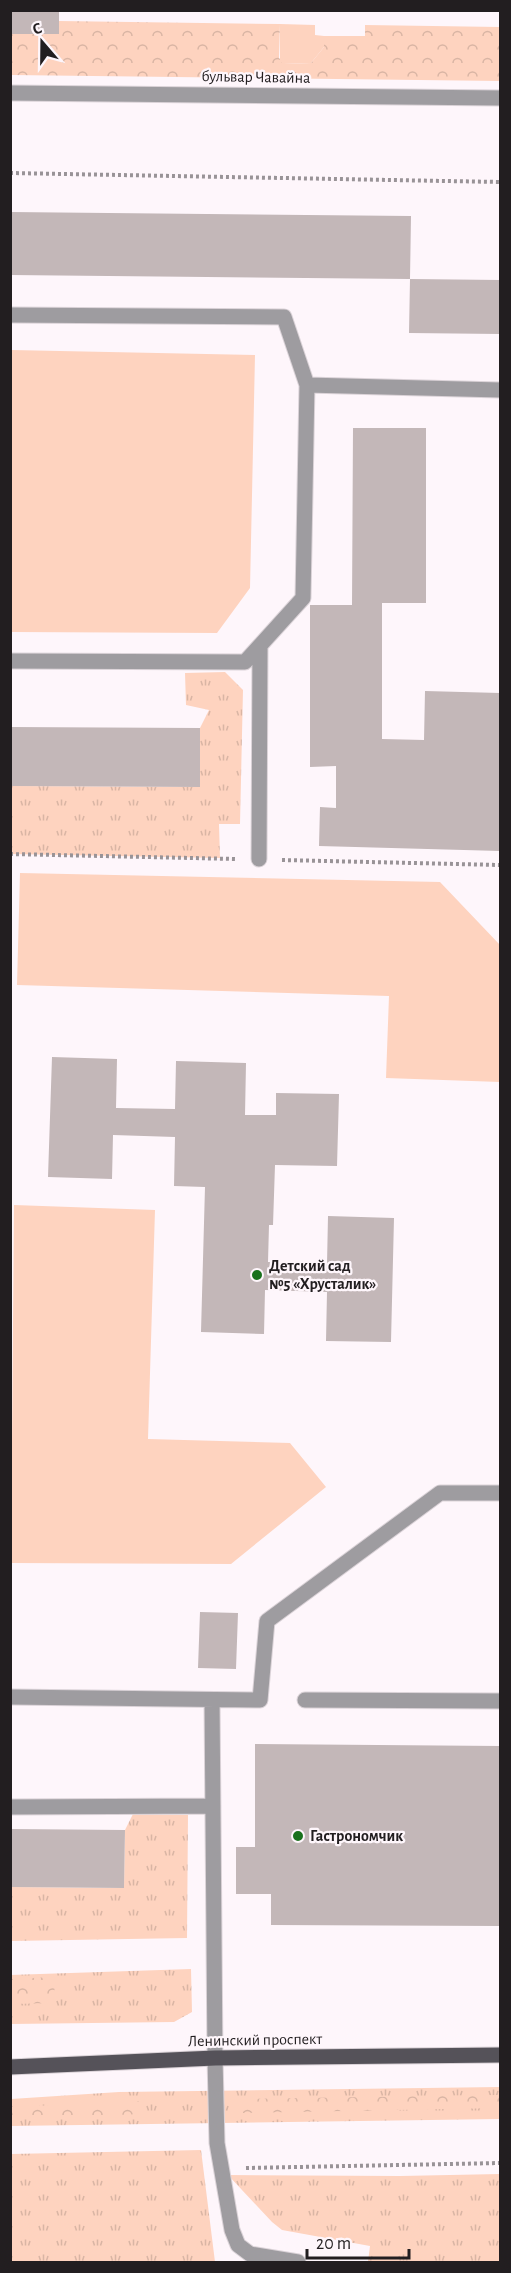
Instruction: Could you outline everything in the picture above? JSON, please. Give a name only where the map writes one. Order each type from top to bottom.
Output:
[{"type":"main road","name":"Ленинский проспект","points":[[10,2067],[214,2058],[501,2055]]},
{"type":"street","name":"бульвар Чавайна","points":[[10,93],[501,98]]},
{"type":"street","points":[[10,315],[284,317],[308,385],[303,598],[245,662],[10,661]]},
{"type":"street","points":[[308,385],[501,390]]},
{"type":"street","points":[[259,859],[260,646]]},
{"type":"street","points":[[10,1697],[260,1700],[267,1621],[440,1493],[501,1493]]},
{"type":"street","points":[[212,1700],[214,2058],[217,2143],[232,2230],[238,2245],[250,2254],[298,2262]]},
{"type":"street","points":[[305,1700],[501,1701]]},
{"type":"street","points":[[10,1807],[213,1806]]},
{"type":"path","points":[[10,173],[501,182]]},
{"type":"path","points":[[221,2168],[501,2163]]},
{"type":"green space","points":[[59,21],[280,24],[279,58],[285,64],[311,63],[324,47],[324,36],[365,36],[365,25],[500,27],[500,81],[11,75],[11,34],[58,34]]},
{"type":"green space","points":[[280,24],[315,25],[315,35],[324,36],[324,47],[311,63],[284,64],[280,62]]},
{"type":"green space","points":[[11,350],[255,355],[250,588],[217,633],[11,632]]},
{"type":"green space","points":[[225,672],[243,690],[240,824],[219,824],[220,858],[11,854],[11,786],[200,787],[200,728],[209,710],[186,705],[185,673]]},
{"type":"green space","points":[[20,873],[440,882],[500,945],[500,1082],[386,1078],[389,996],[17,985]]},
{"type":"green space","points":[[14,1205],[155,1210],[148,1439],[290,1443],[326,1487],[231,1564],[11,1563]]},
{"type":"green space","points":[[133,1814],[188,1815],[187,1938],[11,1941],[10,1887],[124,1888],[125,1830]]},
{"type":"green space","points":[[191,1969],[192,2012],[174,2022],[11,2024],[10,1975]]},
{"type":"green space","points":[[54,1977],[55,2003],[11,2004],[11,1979]]},
{"type":"green space","points":[[500,2087],[500,2119],[11,2126],[11,2099],[119,2092]]},
{"type":"green space","points":[[500,2095],[500,2108],[243,2113],[242,2099]]},
{"type":"green space","points":[[143,2101],[142,2114],[11,2119],[11,2107]]},
{"type":"green space","points":[[201,2150],[215,2262],[11,2262],[11,2154]]},
{"type":"green space","points":[[500,2174],[500,2262],[368,2262],[370,2246],[282,2230],[228,2175],[400,2176]]},
{"type":"building","points":[[10,10],[59,10],[59,34],[10,34]]},
{"type":"building","points":[[10,212],[411,216],[410,279],[10,275]]},
{"type":"building","points":[[410,279],[500,280],[500,334],[409,333]]},
{"type":"building","points":[[353,428],[426,428],[426,603],[382,603],[382,739],[424,740],[425,691],[500,693],[500,851],[319,846],[320,807],[336,808],[336,766],[310,767],[310,605],[352,605]]},
{"type":"building","points":[[10,727],[200,728],[200,787],[10,786]]},
{"type":"building","points":[[52,1057],[117,1059],[116,1108],[175,1109],[176,1061],[246,1063],[245,1115],[276,1115],[276,1093],[339,1094],[337,1166],[275,1165],[273,1225],[269,1225],[268,1262],[327,1264],[328,1216],[394,1218],[391,1342],[326,1341],[327,1292],[265,1290],[264,1334],[201,1332],[205,1187],[174,1186],[175,1137],[113,1135],[112,1179],[48,1177]]},
{"type":"building","points":[[200,1612],[238,1613],[236,1669],[198,1668]]},
{"type":"building","points":[[255,1744],[500,1746],[500,1926],[271,1925],[271,1894],[236,1894],[236,1847],[255,1847]]},
{"type":"building","points":[[10,1829],[125,1830],[124,1888],[10,1887]]},
{"type":"place","name":"Детский сад №5 «Хрусталик»","points":[[257,1275]]},
{"type":"place","name":"Гастрономчик","points":[[298,1836]]}]
